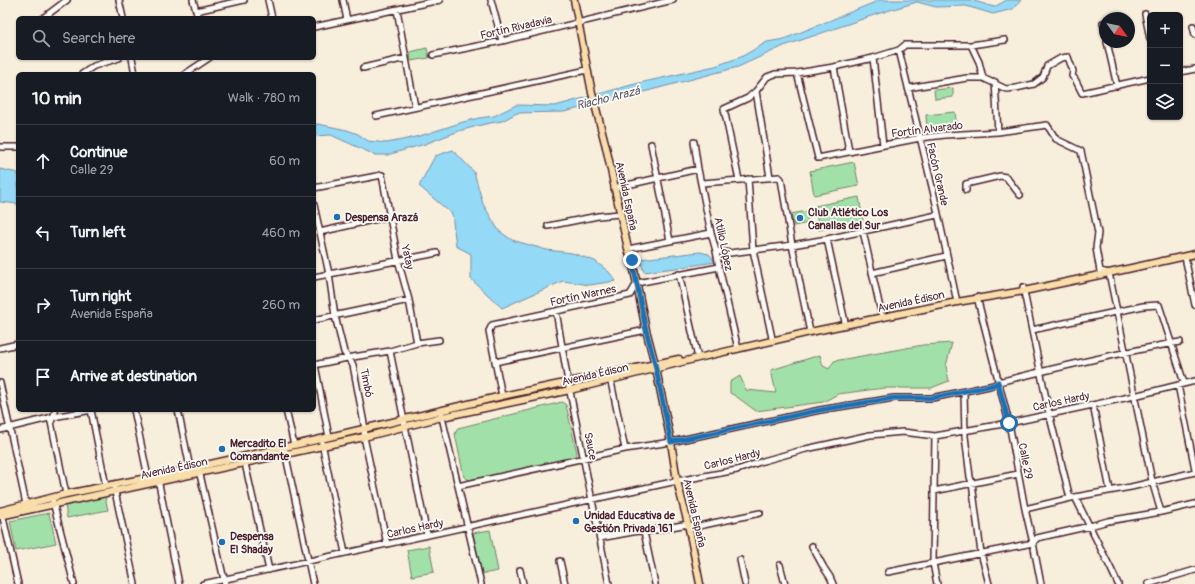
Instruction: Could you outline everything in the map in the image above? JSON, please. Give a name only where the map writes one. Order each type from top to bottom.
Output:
[{"type":"main road","name":"Avenida España","points":[[574,0],[595,108],[606,147],[628,249],[632,260],[646,330],[656,366],[677,481],[688,524],[700,584]]},
{"type":"main road","name":"Avenida Édison","points":[[1023,289],[1100,271],[1195,253]]},
{"type":"main road","name":"Avenida Édison","points":[[737,348],[772,338],[956,301],[1109,273],[1185,257],[1195,253]]},
{"type":"main road","name":"Avenida Édison","points":[[1,513],[158,479],[244,456],[405,420],[570,390],[610,377],[698,356],[845,322],[882,316]]},
{"type":"main road","name":"Avenida Édison","points":[[1,513],[26,504],[53,501],[66,494],[106,486],[114,488],[148,478],[158,479],[190,468],[199,469],[245,463],[364,437],[406,427],[441,414],[502,396],[568,382],[610,377]]},
{"type":"street","points":[[46,16],[67,0]]},
{"type":"street","points":[[119,0],[123,16]]},
{"type":"street","points":[[193,0],[197,16]]},
{"type":"street","points":[[196,11],[244,0]]},
{"type":"street","points":[[268,0],[272,16]]},
{"type":"street","points":[[343,0],[347,20]]},
{"type":"street","points":[[316,27],[397,10],[419,2],[440,0]]},
{"type":"street","points":[[491,0],[502,41]]},
{"type":"street","name":"Fortín Rivadavia","points":[[433,55],[502,41],[673,0]]},
{"type":"street","points":[[397,10],[415,107]]},
{"type":"street","points":[[1145,14],[1147,24]]},
{"type":"street","points":[[1193,26],[1195,35]]},
{"type":"street","points":[[739,180],[724,109],[748,98],[756,91],[767,77],[775,74],[797,73],[834,67],[873,58],[899,50],[905,45],[971,45],[1005,40]]},
{"type":"street","points":[[971,45],[979,62],[983,78]]},
{"type":"street","points":[[1109,48],[1117,86]]},
{"type":"street","name":"Facón Grande","points":[[899,50],[956,301]]},
{"type":"street","points":[[908,88],[967,78],[983,78],[1006,89],[1034,84],[1043,77],[1047,66],[1061,58],[1068,57],[1073,71],[1072,76],[1082,93],[1147,79]]},
{"type":"street","points":[[363,68],[406,58]]},
{"type":"street","points":[[873,58],[883,145]]},
{"type":"street","points":[[85,72],[94,66],[113,60]]},
{"type":"street","points":[[133,60],[136,72]]},
{"type":"street","points":[[188,72],[206,60]]},
{"type":"street","points":[[834,67],[849,151]]},
{"type":"street","points":[[1183,71],[1195,69]]},
{"type":"street","points":[[376,116],[587,70]]},
{"type":"street","name":"Fortín Alvarado","points":[[797,73],[818,158],[920,138],[998,132],[1047,126],[1056,139],[1082,151],[1098,233],[1096,248],[1100,271]]},
{"type":"street","points":[[994,82],[998,132]]},
{"type":"street","points":[[756,91],[770,177]]},
{"type":"street","name":"Atilio López","points":[[694,142],[711,233],[737,348]]},
{"type":"street","points":[[651,144],[670,241]]},
{"type":"street","points":[[0,147],[16,148]]},
{"type":"street","points":[[614,188],[698,169]]},
{"type":"street","name":"Yatay","points":[[316,188],[382,176],[398,260],[409,300],[417,343]]},
{"type":"street","points":[[966,190],[966,184],[1000,176],[1006,177],[1020,195]]},
{"type":"street","points":[[702,183],[770,177],[779,177],[782,179],[792,245],[810,331]]},
{"type":"street","points":[[748,179],[753,250],[772,338]]},
{"type":"street","name":"Timbó","points":[[316,214],[329,274],[335,316],[344,352],[353,365],[365,429],[364,437],[387,544]]},
{"type":"street","points":[[548,226],[598,216],[620,214]]},
{"type":"street","points":[[716,251],[730,253],[792,245],[827,239],[937,215]]},
{"type":"street","points":[[320,232],[390,216]]},
{"type":"street","points":[[863,231],[882,316]]},
{"type":"street","points":[[628,249],[711,233]]},
{"type":"street","points":[[827,239],[845,322]]},
{"type":"street","points":[[316,277],[438,253]]},
{"type":"street","points":[[872,273],[946,256]]},
{"type":"street","points":[[1185,257],[1195,305]]},
{"type":"street","points":[[637,283],[719,267]]},
{"type":"street","points":[[1100,271],[1109,273],[1152,481],[1161,512]]},
{"type":"street","points":[[679,274],[698,356]]},
{"type":"street","name":"Fortín Warnes","points":[[495,362],[489,331],[492,325],[630,295],[637,283]]},
{"type":"street","points":[[1023,289],[1049,414],[1072,498],[1090,526],[1118,584]]},
{"type":"street","name":"Calle 29","points":[[978,297],[1009,423],[1041,584]]},
{"type":"street","points":[[316,320],[409,300]]},
{"type":"street","points":[[1032,330],[1117,313],[1143,306],[1159,305],[1184,383]]},
{"type":"street","name":"Sauce","points":[[556,311],[568,382],[609,584]]},
{"type":"street","points":[[502,396],[495,362],[646,330]]},
{"type":"street","points":[[316,365],[390,351],[417,343],[439,340]]},
{"type":"street","points":[[458,486],[625,449],[671,442],[820,410],[894,398],[932,398],[964,392],[1041,372],[1180,342]]},
{"type":"street","points":[[0,348],[16,344]]},
{"type":"street","points":[[390,351],[428,535]]},
{"type":"street","points":[[316,370],[329,437]]},
{"type":"street","points":[[610,377],[625,449]]},
{"type":"street","name":"Carlos Hardy","points":[[203,584],[224,582],[308,561],[677,481],[737,470],[806,449],[870,435],[903,432],[936,436],[1009,423],[1195,381]]},
{"type":"street","points":[[0,383],[26,504]]},
{"type":"street","points":[[1178,385],[1195,468]]},
{"type":"street","points":[[964,392],[965,431],[970,477],[981,553],[989,584]]},
{"type":"street","points":[[1093,405],[1110,490]]},
{"type":"street","points":[[55,412],[51,422],[66,494]]},
{"type":"street","points":[[0,430],[81,412]]},
{"type":"street","points":[[92,412],[106,486]]},
{"type":"street","points":[[134,412],[148,478]]},
{"type":"street","points":[[178,412],[190,468]]},
{"type":"street","points":[[286,412],[294,445]]},
{"type":"street","points":[[441,414],[480,584]]},
{"type":"street","points":[[936,436],[934,563],[937,584]]},
{"type":"street","points":[[321,439],[345,553]]},
{"type":"street","points":[[284,447],[313,584]]},
{"type":"street","points":[[244,456],[269,570]]},
{"type":"street","points":[[199,469],[224,582]]},
{"type":"street","points":[[1025,509],[1195,472]]},
{"type":"street","points":[[934,491],[1018,474]]},
{"type":"street","points":[[158,479],[179,584]]},
{"type":"street","points":[[114,488],[135,584]]},
{"type":"street","points":[[53,501],[74,584]]},
{"type":"street","points":[[888,572],[1033,543],[1037,538],[1108,521],[1161,512],[1195,504]]},
{"type":"street","points":[[1,513],[18,584]]},
{"type":"street","points":[[600,538],[688,524],[694,527],[760,513]]},
{"type":"street","points":[[644,532],[655,584]]},
{"type":"street","points":[[812,546],[833,584]]},
{"type":"street","points":[[740,560],[745,584]]},
{"type":"street","points":[[560,561],[565,584]]},
{"type":"street","points":[[780,565],[785,584]]},
{"type":"street","points":[[520,570],[523,584]]},
{"type":"street","points":[[1148,584],[1195,570]]},
{"type":"green space","points":[[427,48],[429,58],[411,61],[410,52]]},
{"type":"green space","points":[[953,88],[953,97],[935,99],[934,90]]},
{"type":"green space","points":[[955,112],[957,129],[927,132],[926,115]]},
{"type":"green space","points":[[854,162],[859,186],[814,195],[810,171]]},
{"type":"green space","points":[[859,197],[863,221],[819,230],[815,206]]},
{"type":"green space","name":"Club Atlético Los Canallas del Sur","points":[[807,211],[808,223],[794,226],[791,214]]},
{"type":"green space","points":[[952,343],[946,366],[949,381],[931,388],[884,388],[838,394],[823,402],[756,411],[730,393],[730,382],[740,376],[746,390],[776,393],[771,370],[820,355],[823,366],[829,369],[834,361],[923,345]]},
{"type":"green space","points":[[562,402],[566,405],[577,453],[575,457],[469,480],[464,477],[455,434],[458,428]]},
{"type":"green space","points":[[105,497],[108,510],[67,518],[65,505]]},
{"type":"green space","points":[[49,513],[56,543],[16,551],[10,521]]},
{"type":"green space","points":[[490,530],[498,571],[482,574],[473,533]]},
{"type":"green space","points":[[429,546],[434,572],[412,576],[407,550]]},
{"type":"water","name":"Riacho Arazá","points":[[877,0],[971,0],[994,7],[1007,0],[1021,0],[1013,9],[993,14],[966,6],[936,7],[917,2],[784,46],[738,67],[564,112],[517,113],[502,121],[459,131],[425,144],[387,155],[375,155],[331,135],[316,136],[316,124],[318,124],[347,130],[358,134],[368,141],[387,143],[423,135],[463,122],[494,116],[516,105],[555,106],[635,84],[715,66],[741,57],[767,42],[784,39],[873,3]]},
{"type":"water","points":[[453,150],[474,172],[483,204],[499,231],[512,240],[547,250],[572,253],[595,261],[609,272],[616,281],[590,285],[563,281],[502,308],[471,279],[471,254],[456,246],[452,214],[419,186],[435,156]]},
{"type":"water","points":[[0,169],[16,173],[16,204],[0,202]]},
{"type":"water","points":[[700,252],[709,254],[715,262],[644,272],[640,259]]},
{"type":"place","name":"Despensa Arazá","points":[[337,217]]},
{"type":"place","name":"Club Atlético Los Canallas del Sur","points":[[800,218]]},
{"type":"place","name":"Mercadito El Comandante","points":[[222,449]]},
{"type":"place","name":"Unidad Educativa de Gestión Privada 161","points":[[576,521]]},
{"type":"place","name":"Despensa El Shaday","points":[[222,542]]},
{"type":"route","points":[[632,260],[671,442],[820,410],[894,398],[932,398],[994,385],[998,382],[1009,423]]}]
